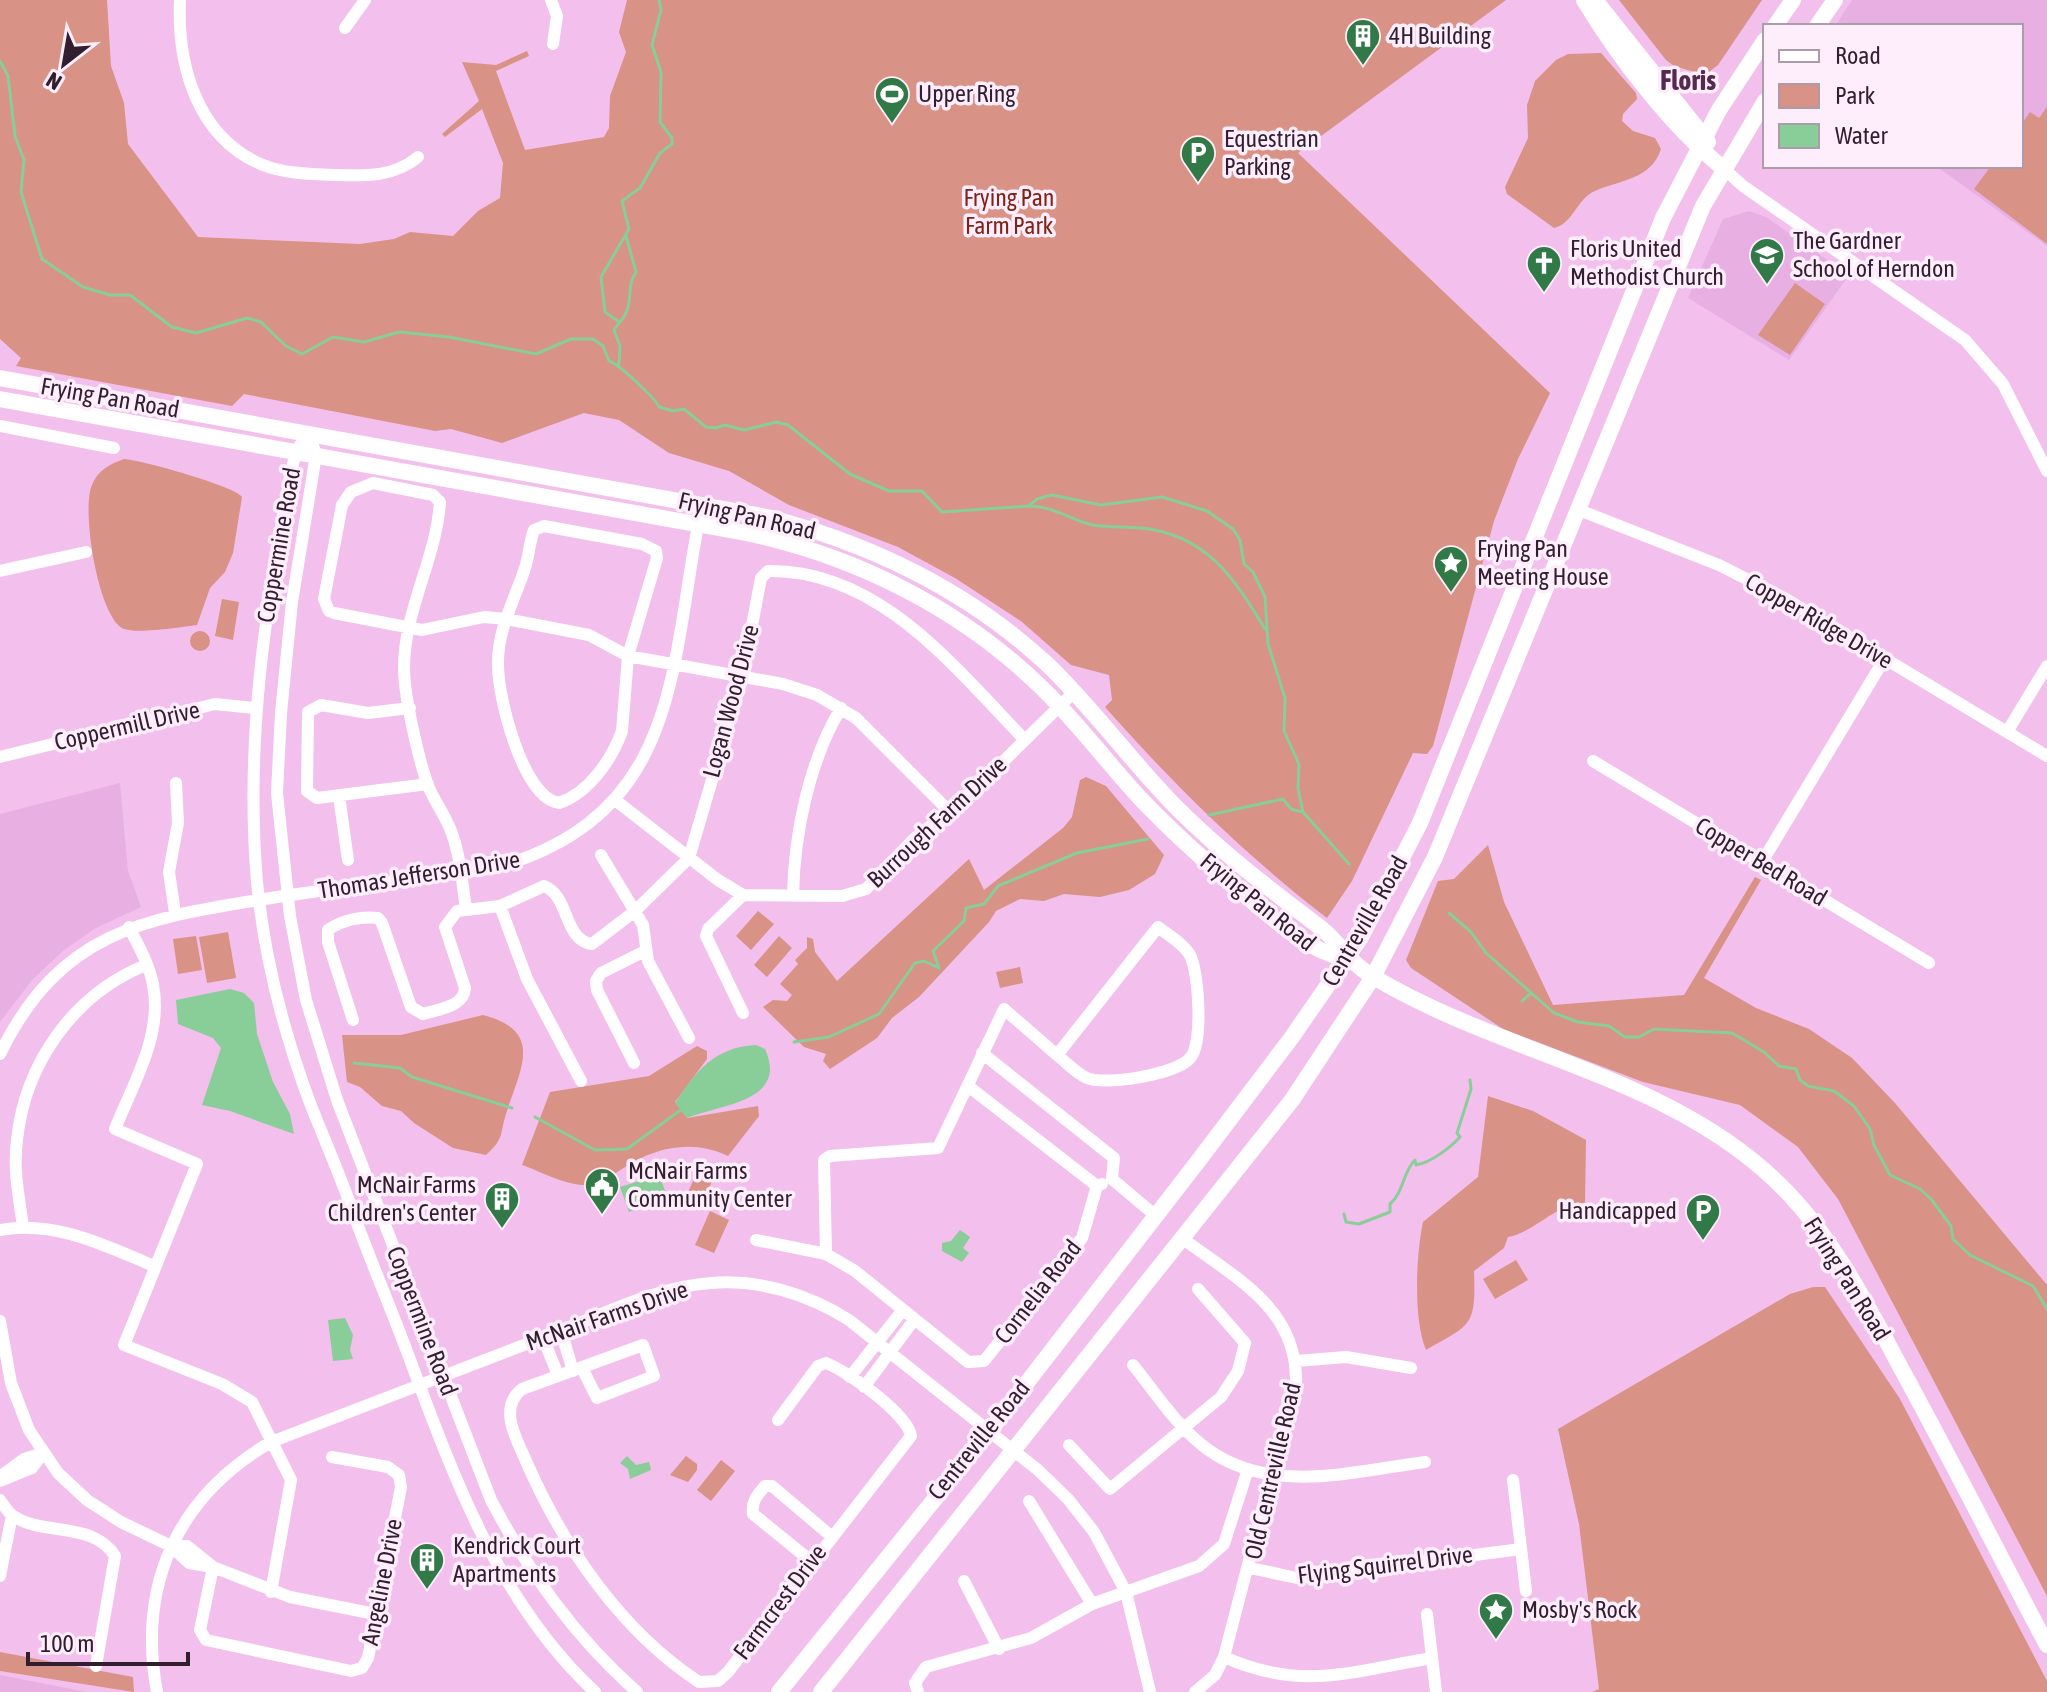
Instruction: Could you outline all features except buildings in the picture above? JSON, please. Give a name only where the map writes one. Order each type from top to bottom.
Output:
[{"type":"main road","points":[[1584,0],[1660,103],[1701,142]]},
{"type":"main road","points":[[1595,0],[1723,168]]},
{"type":"main road","points":[[1776,24],[1793,0]]},
{"type":"main road","points":[[1818,24],[1835,0]]},
{"type":"main road","name":"Centreville Road","points":[[779,1692],[988,1433],[1274,1063],[1373,917],[1420,823],[1653,242],[1701,142],[1763,43]]},
{"type":"main road","name":"Centreville Road","points":[[821,1692],[1292,1100],[1373,977],[1435,857],[1687,244],[1723,168],[1763,104]]},
{"type":"main road","name":"Frying Pan Road","points":[[0,378],[702,504],[815,530],[905,567],[1002,628],[1074,692],[1189,820],[1240,867],[1325,931],[1346,959],[1373,977],[1474,1028],[1592,1072],[1662,1105],[1724,1140],[1784,1189],[1824,1237],[1882,1333],[2047,1645]]},
{"type":"main road","name":"Frying Pan Road","points":[[0,399],[698,524],[796,545],[892,583],[984,638],[1059,706],[1138,796],[1197,854],[1309,945],[1322,954],[1346,959]]},
{"type":"street","points":[[180,0],[181,46],[199,106],[219,136],[247,158],[292,173],[366,175],[400,169],[418,157]]},
{"type":"street","points":[[345,28],[365,0]]},
{"type":"street","points":[[551,0],[557,16],[553,44]]},
{"type":"street","points":[[1723,168],[1743,186],[1965,340],[2003,384],[2047,471]]},
{"type":"street","points":[[0,426],[114,448]]},
{"type":"street","name":"Coppermine Road","points":[[309,433],[296,451],[266,619],[254,708],[252,799],[259,900],[277,995],[298,1068],[470,1509],[501,1574],[559,1655],[595,1692]]},
{"type":"street","name":"Coppermine Road","points":[[309,433],[316,455],[292,602],[277,793],[288,895],[306,1000],[327,1071],[491,1500],[523,1559],[577,1634],[637,1692]]},
{"type":"street","points":[[353,1020],[328,942],[328,930],[347,920],[378,918],[411,1007],[423,1014],[459,1003],[464,997],[465,988],[445,927],[451,915],[466,909],[461,872],[449,826],[428,784],[410,708],[404,665],[409,627],[418,584],[428,566],[440,502],[425,492],[373,483],[361,486],[351,492],[342,505],[324,606],[334,613],[409,627],[431,629],[484,617],[506,619],[589,635],[628,656],[783,684],[817,695],[856,718],[949,811]]},
{"type":"street","name":"Thomas Jefferson Drive","points":[[0,1054],[26,1010],[50,983],[87,951],[129,927],[175,913],[495,868],[550,849],[583,829],[615,800],[654,740],[666,704],[702,504]]},
{"type":"street","name":"Copper Ridge Drive","points":[[1579,510],[1749,580],[2047,756]]},
{"type":"street","points":[[538,527],[650,546],[656,551],[657,558],[628,656],[622,731],[618,742],[584,788],[566,801],[550,802],[537,792],[526,769],[500,685],[497,663],[506,619],[526,566],[532,535],[538,527]]},
{"type":"street","points":[[0,571],[86,552]]},
{"type":"street","name":"Logan Wood Drive","points":[[466,909],[500,906],[539,887],[551,889],[576,937],[588,944],[599,940],[635,911],[689,858],[742,678],[761,578],[768,571],[821,578],[849,588],[909,624],[1025,740]]},
{"type":"street","points":[[1762,862],[1885,658]]},
{"type":"street","points":[[2007,732],[2047,666]]},
{"type":"street","name":"Burrough Farm Drive","points":[[743,895],[842,896],[866,889],[915,838],[949,811],[1074,692]]},
{"type":"street","name":"Coppermill Drive","points":[[0,757],[215,704],[254,708]]},
{"type":"street","points":[[410,708],[368,713],[321,705],[308,712],[307,791],[317,798],[428,784]]},
{"type":"street","points":[[793,896],[794,863],[807,797],[827,735],[841,708]]},
{"type":"street","name":"Copper Bed Road","points":[[1593,761],[1929,963]]},
{"type":"street","points":[[175,913],[169,872],[178,823],[176,783]]},
{"type":"street","points":[[339,796],[348,860]]},
{"type":"street","points":[[615,800],[689,858],[743,895],[708,929],[706,936],[743,1013]]},
{"type":"street","points":[[601,855],[635,911],[647,936],[645,951],[689,1038]]},
{"type":"street","points":[[500,906],[527,979],[581,1081]]},
{"type":"street","points":[[129,927],[153,982],[156,1007],[152,1035],[115,1129],[197,1164],[124,1345],[222,1384],[252,1402],[287,1470],[292,1491],[271,1592]]},
{"type":"street","points":[[826,1254],[824,1160],[830,1156],[938,1148],[1004,1009],[1057,1055],[1087,1078],[1101,1081],[1164,1074],[1185,1064],[1193,1055],[1200,1036],[1190,956],[1158,927],[1057,1055]]},
{"type":"street","points":[[634,1063],[597,990],[596,981],[601,973],[645,951]]},
{"type":"street","points":[[23,1226],[16,1142],[33,1077],[68,1020],[92,996],[146,965]]},
{"type":"street","points":[[982,1053],[1114,1158],[1112,1179]]},
{"type":"street","points":[[968,1086],[1097,1186],[1112,1179]]},
{"type":"street","points":[[1112,1179],[1156,1216]]},
{"type":"street","name":"Cornelia Road","points":[[756,1240],[826,1254],[855,1271],[968,1362],[984,1361],[1082,1238],[1097,1186]]},
{"type":"street","points":[[0,1230],[23,1226],[63,1231],[154,1266]]},
{"type":"street","name":"Old Centreville Road","points":[[1182,1238],[1267,1301],[1284,1327],[1296,1361],[1296,1380],[1273,1475],[1224,1657],[1215,1675],[1195,1692]]},
{"type":"street","name":"McNair Farms Drive","points":[[157,1692],[151,1634],[160,1579],[171,1546],[185,1521],[220,1478],[242,1459],[271,1442],[669,1290],[734,1282],[757,1283],[824,1304],[891,1351],[1068,1499],[1094,1532],[1126,1592],[1150,1692]]},
{"type":"street","points":[[1069,1445],[1110,1489],[1221,1397],[1238,1371],[1245,1343],[1198,1289]]},
{"type":"street","points":[[850,1377],[902,1311]]},
{"type":"street","points":[[864,1387],[914,1320]]},
{"type":"street","points":[[0,1321],[14,1395],[43,1453],[87,1500],[121,1522],[171,1546],[187,1546],[213,1567],[271,1592],[375,1614]]},
{"type":"street","name":"Farmcrest Drive","points":[[561,1331],[578,1369],[597,1398],[654,1376],[643,1345],[578,1369],[558,1375],[522,1389],[513,1397],[509,1408],[516,1437],[558,1528],[591,1576],[650,1642],[699,1682],[718,1681],[911,1436],[909,1426],[864,1387],[826,1363],[818,1366],[778,1420]]},
{"type":"street","points":[[543,1338],[558,1375]]},
{"type":"street","points":[[1296,1361],[1346,1357],[1411,1368]]},
{"type":"street","points":[[1133,1365],[1185,1428],[1209,1451],[1248,1469],[1299,1479],[1425,1462]]},
{"type":"street","points":[[0,1479],[32,1468],[43,1453]]},
{"type":"street","name":"Angeline Drive","points":[[213,1567],[200,1630],[211,1643],[351,1671],[362,1668],[368,1658],[401,1487],[399,1475],[388,1467],[332,1457]]},
{"type":"street","points":[[918,1692],[915,1683],[926,1667],[1031,1638],[1092,1604],[1199,1566],[1224,1544],[1248,1469]]},
{"type":"street","points":[[1513,1480],[1526,1591]]},
{"type":"street","points":[[811,1561],[753,1514],[751,1506],[757,1495],[765,1486],[772,1486],[831,1536]]},
{"type":"street","points":[[0,1500],[12,1515],[71,1529],[111,1550],[115,1556],[96,1666]]},
{"type":"street","points":[[1029,1501],[1092,1604]]},
{"type":"street","points":[[0,1576],[12,1515]]},
{"type":"street","name":"Flying Squirrel Drive","points":[[1250,1568],[1297,1578],[1521,1549]]},
{"type":"street","points":[[964,1581],[999,1649]]},
{"type":"street","points":[[1427,1614],[1436,1692]]},
{"type":"street","points":[[1224,1657],[1261,1677],[1291,1684],[1322,1684],[1432,1658]]},
{"type":"shaded area","points":[[1852,0],[2047,0],[2047,246],[1939,168],[2023,168],[2023,24],[1836,24]]},
{"type":"shaded area","name":"The Gardner School of Herndon","points":[[1749,211],[1766,217],[1849,275],[1789,360],[1688,298],[1723,219]]},
{"type":"shaded area","points":[[120,783],[128,871],[141,907],[96,928],[64,950],[32,980],[0,1022],[0,814]]},
{"type":"shaded area","points":[[0,1675],[87,1692],[0,1692]]},
{"type":"green space","name":"Frying Pan Farm Park","points":[[0,0],[107,0],[111,66],[124,103],[128,144],[198,237],[360,244],[394,239],[410,232],[453,236],[478,211],[500,198],[503,163],[482,109],[445,137],[442,134],[479,101],[462,62],[496,65],[527,51],[529,56],[496,71],[525,150],[604,137],[609,128],[610,96],[626,52],[619,32],[627,0],[1506,0],[1298,153],[1550,393],[1518,459],[1494,521],[1433,746],[1427,754],[1413,753],[1352,881],[1327,918],[1211,818],[1105,707],[1112,700],[1109,675],[1071,665],[1022,622],[955,578],[898,547],[789,505],[729,471],[669,453],[619,420],[584,413],[502,443],[451,429],[435,431],[244,394],[232,406],[16,366],[21,358],[0,339]]},
{"type":"green space","points":[[1619,0],[1762,0],[1718,65],[1705,75],[1674,66],[1666,60]]},
{"type":"green space","points":[[1601,53],[1636,93],[1637,99],[1623,114],[1622,121],[1633,131],[1655,138],[1661,149],[1650,167],[1642,173],[1589,194],[1566,222],[1554,228],[1507,194],[1505,187],[1528,138],[1527,105],[1535,81],[1556,60],[1568,54]]},
{"type":"green space","points":[[2047,107],[2047,244],[1974,189],[1990,168],[2023,168],[2023,122],[2030,112],[2039,118]]},
{"type":"green space","points":[[1795,283],[1825,304],[1790,355],[1758,335]]},
{"type":"green space","points":[[124,459],[207,481],[242,497],[233,553],[225,572],[210,588],[197,625],[124,629],[106,605],[90,538],[89,498],[98,475],[109,465]]},
{"type":"green space","points":[[222,599],[239,602],[233,640],[215,636]]},
{"type":"green space","points":[[200,631],[207,634],[210,641],[207,648],[200,651],[193,648],[190,641],[193,634]]},
{"type":"green space","points":[[1086,777],[1106,786],[1164,855],[1155,874],[1129,890],[1100,897],[1064,894],[1044,901],[1020,899],[996,911],[919,997],[892,1018],[877,1038],[830,1069],[823,1061],[826,1054],[804,1047],[763,1007],[773,1000],[787,1001],[792,995],[780,984],[798,964],[795,960],[807,948],[807,937],[813,939],[815,952],[837,981],[969,859],[984,890],[1063,828],[1072,817],[1080,780]]},
{"type":"green space","points":[[1488,845],[1504,902],[1553,1005],[1684,995],[1755,877],[1761,880],[1704,978],[1756,1008],[1809,1029],[1852,1058],[1895,1103],[2047,1285],[2047,1596],[1838,1199],[1798,1147],[1740,1105],[1643,1082],[1503,1029],[1411,968],[1406,960],[1438,881],[1454,879]]},
{"type":"green space","points":[[758,911],[774,924],[751,950],[736,936]]},
{"type":"green space","points":[[228,932],[236,978],[207,983],[199,937]]},
{"type":"green space","points":[[196,936],[202,970],[178,974],[173,939]]},
{"type":"green space","points":[[779,936],[792,948],[767,977],[754,965]]},
{"type":"green space","points":[[1020,967],[1023,983],[1000,988],[996,972]]},
{"type":"green space","points":[[483,1015],[515,1031],[523,1053],[501,1134],[497,1144],[486,1155],[453,1148],[401,1111],[382,1106],[360,1087],[347,1082],[342,1035],[401,1035]]},
{"type":"green space","points":[[697,1046],[707,1051],[707,1059],[675,1102],[687,1118],[758,1106],[759,1116],[728,1156],[701,1148],[674,1148],[647,1155],[606,1179],[588,1185],[563,1181],[522,1165],[550,1092],[649,1076]]},
{"type":"green space","points":[[1488,1096],[1533,1111],[1586,1140],[1585,1203],[1564,1208],[1527,1230],[1508,1237],[1504,1248],[1474,1271],[1474,1304],[1468,1322],[1453,1335],[1426,1350],[1419,1321],[1417,1287],[1423,1222],[1478,1177]]},
{"type":"green space","points":[[699,1168],[715,1175],[699,1210],[683,1203]]},
{"type":"green space","points":[[710,1211],[729,1220],[714,1253],[695,1245]]},
{"type":"green space","points":[[1516,1260],[1528,1280],[1495,1299],[1483,1279]]},
{"type":"green space","points":[[1825,1287],[1900,1399],[2047,1681],[2047,1692],[1592,1692],[1599,1689],[1579,1524],[1558,1429],[1790,1294]]},
{"type":"green space","points":[[686,1456],[697,1464],[697,1470],[688,1482],[670,1475]]},
{"type":"green space","points":[[721,1460],[735,1471],[711,1501],[697,1490]]},
{"type":"green space","points":[[0,1652],[133,1677],[134,1692],[0,1671]]},
{"type":"water","points":[[230,989],[244,993],[254,1003],[257,1034],[273,1082],[290,1114],[294,1134],[230,1111],[202,1105],[221,1048],[213,1038],[178,1024],[176,1000]]},
{"type":"water","points":[[756,1045],[765,1049],[770,1067],[768,1080],[760,1090],[733,1104],[687,1118],[675,1103],[699,1071],[729,1050]]},
{"type":"water","points":[[659,1175],[668,1198],[629,1212],[620,1187]]},
{"type":"water","points":[[960,1230],[970,1237],[963,1248],[969,1253],[962,1262],[942,1251],[942,1243],[951,1241]]},
{"type":"water","points":[[345,1318],[353,1335],[350,1350],[353,1359],[333,1361],[328,1320]]},
{"type":"water","points":[[627,1456],[636,1465],[649,1462],[651,1470],[630,1479],[628,1469],[620,1463]]},
{"type":"waterway","points":[[618,321],[605,312],[601,277],[629,229],[622,201],[640,188],[660,153],[672,144],[672,138],[660,122],[661,72],[652,45],[661,10],[659,0]]},
{"type":"waterway","points":[[0,61],[8,76],[15,136],[24,160],[21,192],[42,259],[83,287],[110,295],[130,295],[172,327],[196,333],[247,318],[261,322],[286,346],[302,354],[333,337],[364,342],[399,332],[449,337],[536,354],[571,339],[593,339],[603,346],[609,361],[636,382],[659,407],[673,411],[684,409],[706,427],[725,425],[744,430],[777,422],[788,425],[850,474],[889,491],[922,491],[942,512],[1029,506],[1037,499],[1052,495],[1101,505],[1162,497],[1207,511],[1233,529],[1240,540],[1244,564],[1253,572],[1265,597],[1268,644],[1285,698],[1284,731],[1299,764],[1298,788],[1303,812],[1349,864]]},
{"type":"waterway","points":[[619,364],[620,346],[614,330],[627,311],[636,272],[626,236]]},
{"type":"waterway","points":[[1029,506],[1046,508],[1093,525],[1142,528],[1165,532],[1184,540],[1201,550],[1230,576],[1265,629]]},
{"type":"waterway","points":[[1209,815],[1283,799],[1291,809],[1303,812]]},
{"type":"waterway","points":[[794,1042],[829,1037],[879,1014],[915,963],[924,961],[939,968],[933,951],[964,921],[966,908],[984,904],[998,886],[1077,853],[1148,839]]},
{"type":"waterway","points":[[1449,913],[1471,932],[1486,953],[1554,1013],[1578,1022],[1609,1026],[1625,1037],[1639,1037],[1654,1029],[1732,1033],[1764,1052],[1779,1066],[1796,1069],[1800,1080],[1808,1086],[1834,1091],[1854,1106],[1870,1129],[1874,1145],[1890,1175],[1920,1189],[1931,1199],[1951,1226],[1953,1239],[1970,1255],[2033,1286],[2047,1309]]},
{"type":"waterway","points":[[1522,1001],[1530,994]]},
{"type":"waterway","points":[[354,1063],[400,1068],[412,1077],[512,1108]]},
{"type":"waterway","points":[[1344,1214],[1346,1222],[1359,1224],[1390,1212],[1390,1204],[1415,1160],[1416,1165],[1427,1161],[1460,1137],[1457,1133],[1471,1089],[1470,1080]]},
{"type":"waterway","points":[[535,1117],[595,1150],[627,1149],[682,1109]]},
{"type":"place","name":"4H Building","points":[[1363,67]]},
{"type":"place","name":"Upper Ring","points":[[892,125]]},
{"type":"place","name":"Equestrian Parking","points":[[1198,184]]},
{"type":"place","name":"The Gardner School of Herndon","points":[[1767,286]]},
{"type":"place","name":"Floris United Methodist Church","points":[[1544,294]]},
{"type":"place","name":"Frying Pan Meeting House","points":[[1451,594]]},
{"type":"place","name":"McNair Farms Community Center","points":[[602,1216]]},
{"type":"place","name":"McNair Farms Children's Center","points":[[502,1230]]},
{"type":"place","name":"Handicapped","points":[[1703,1242]]},
{"type":"place","name":"Kendrick Court Apartments","points":[[427,1591]]},
{"type":"place","name":"Mosby's Rock","points":[[1496,1641]]},
{"type":"district","name":"Floris","points":[[1688,80]]}]
